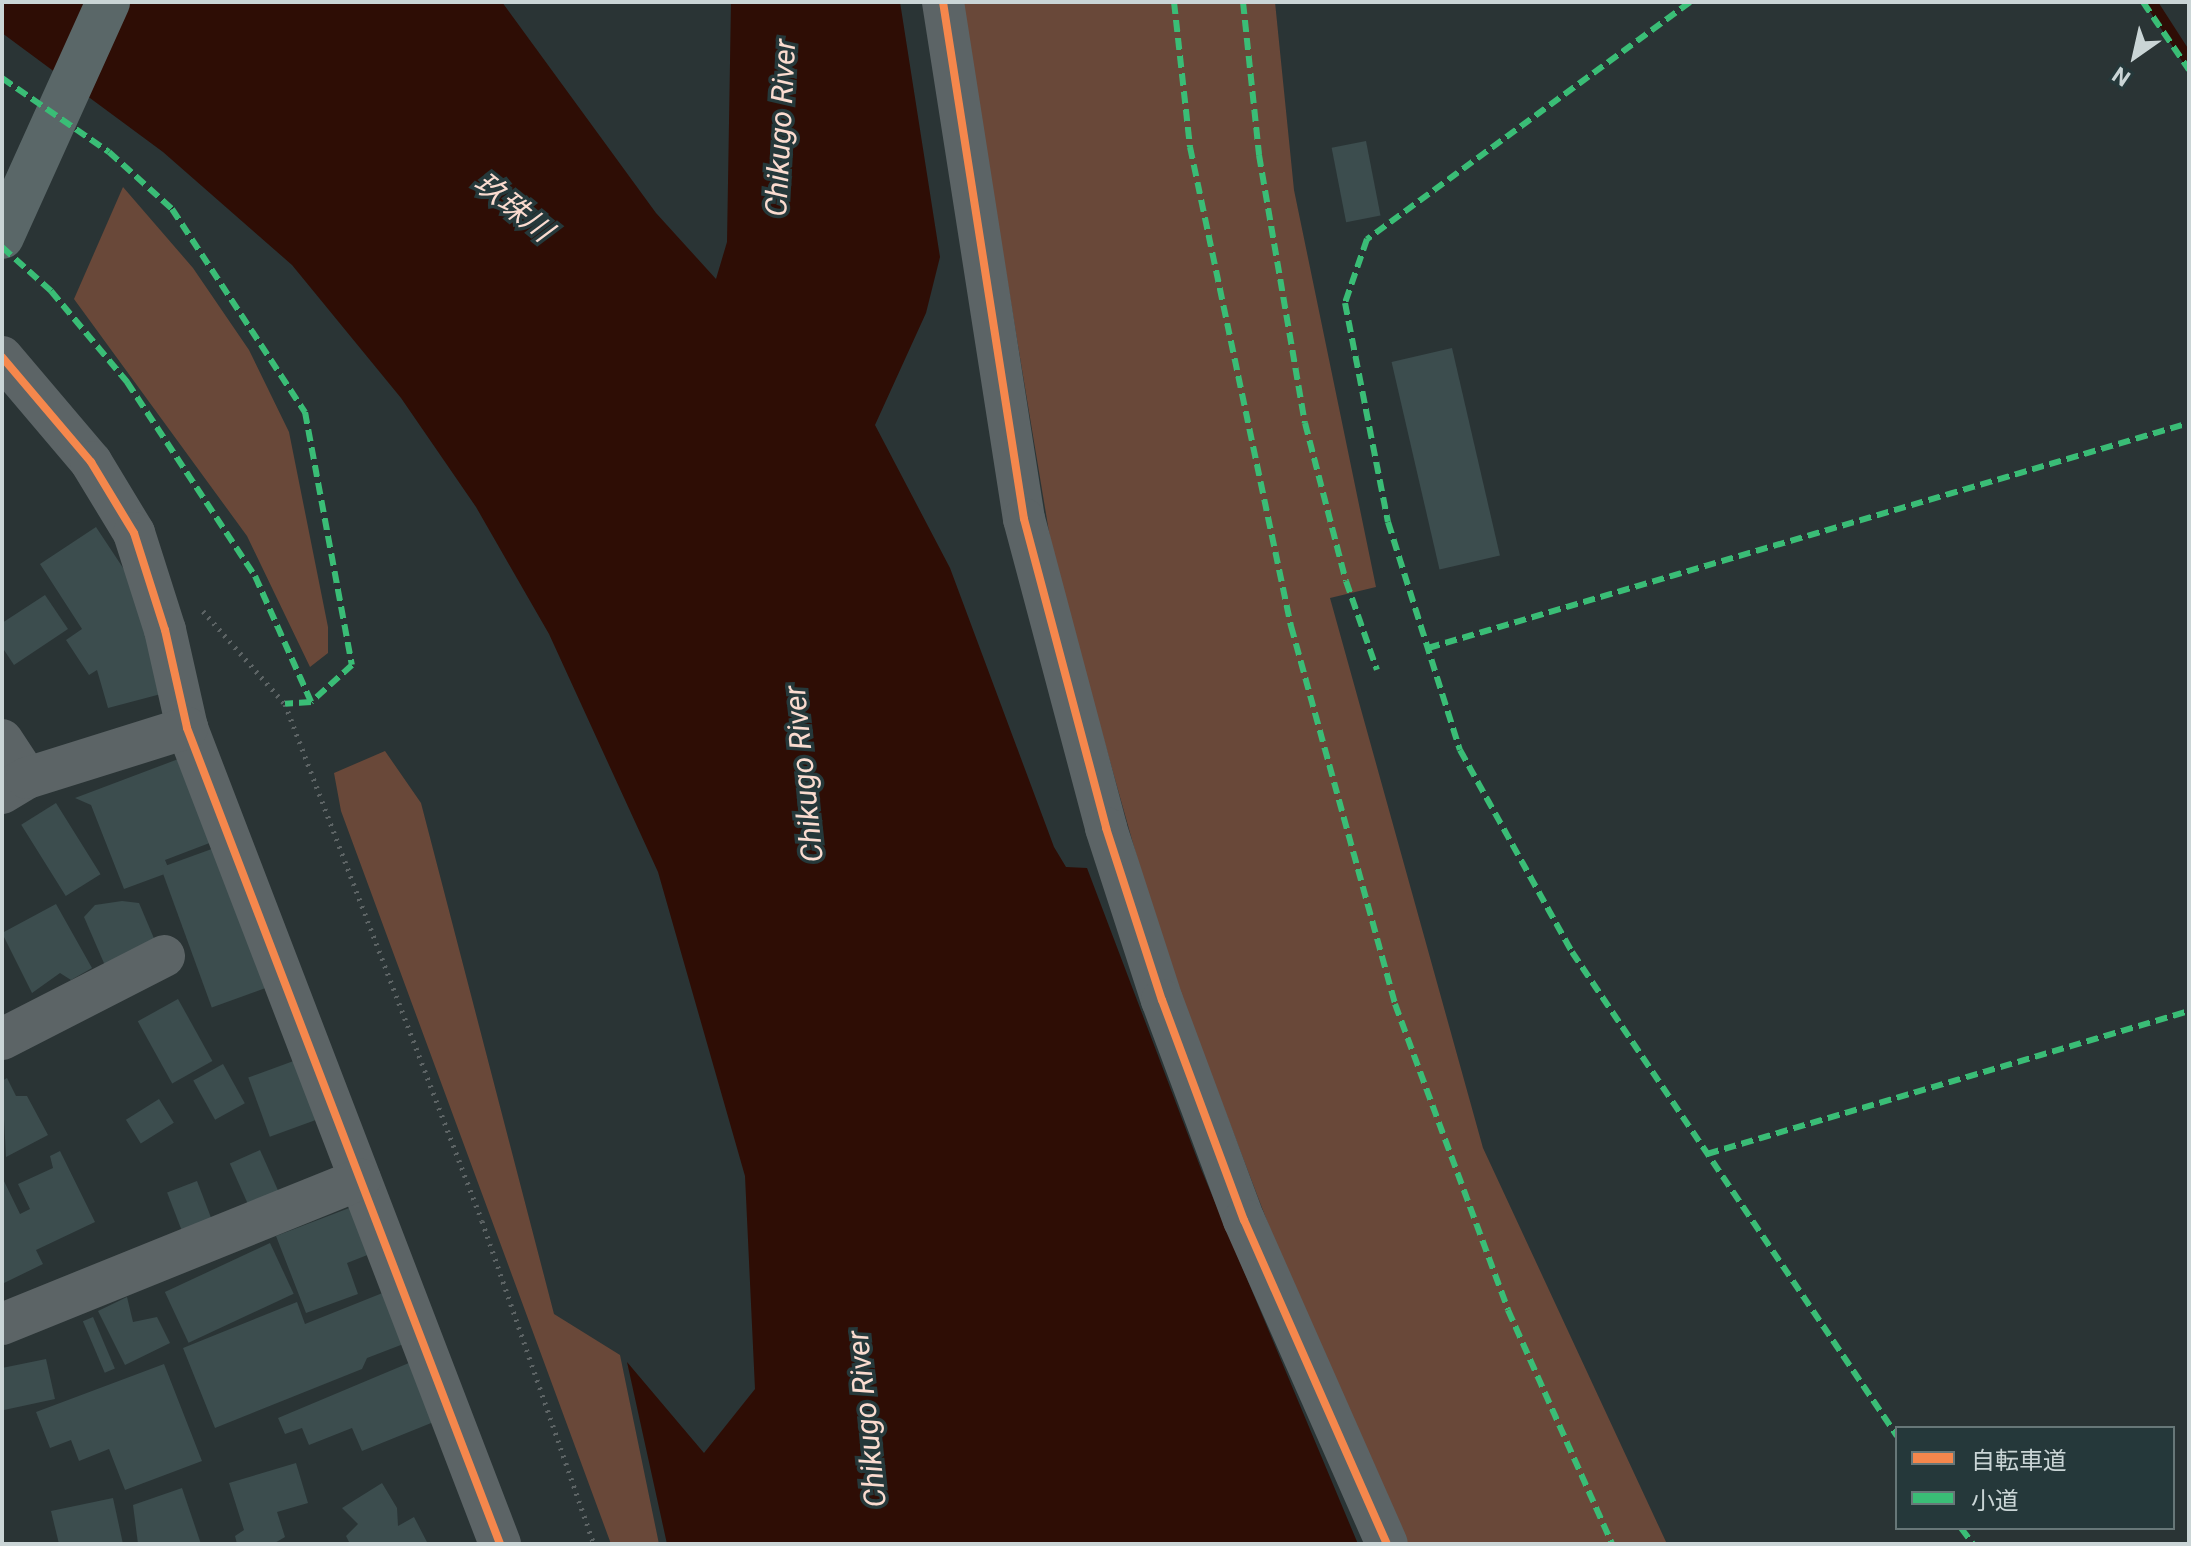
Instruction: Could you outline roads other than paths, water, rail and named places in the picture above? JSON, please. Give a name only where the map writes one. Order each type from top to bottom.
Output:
[{"type":"main road","points":[[2,237],[108,2]]},
{"type":"street","points":[[943,2],[1024,519],[1106,828],[1244,1220],[1387,1544]]},
{"type":"street","points":[[2,357],[91,462],[134,533],[165,630],[187,728],[500,1544]]},
{"type":"street","points":[[2,740],[14,786],[187,728]]},
{"type":"street","points":[[2,1039],[164,956]]},
{"type":"street","points":[[2,1324],[360,1179]]},
{"type":"water","points":[[2,2],[502,2],[656,213],[716,279],[727,242],[731,2],[900,2],[940,257],[926,313],[875,425],[950,568],[1054,847],[1066,867],[1087,868],[1201,1169],[1358,1544],[667,1544],[627,1362],[704,1453],[755,1389],[745,1176],[658,872],[549,634],[476,507],[401,398],[292,265],[163,152],[2,33]]},
{"type":"waterway","points":[[2151,2],[2189,61]]},
{"type":"water label","name":"Chikugo River","points":[[781,128]]},
{"type":"water label","name":"玖珠川","points":[[513,207]]},
{"type":"water label","name":"Chikugo River","points":[[804,774]]},
{"type":"water label","name":"Chikugo River","points":[[867,1419]]}]
